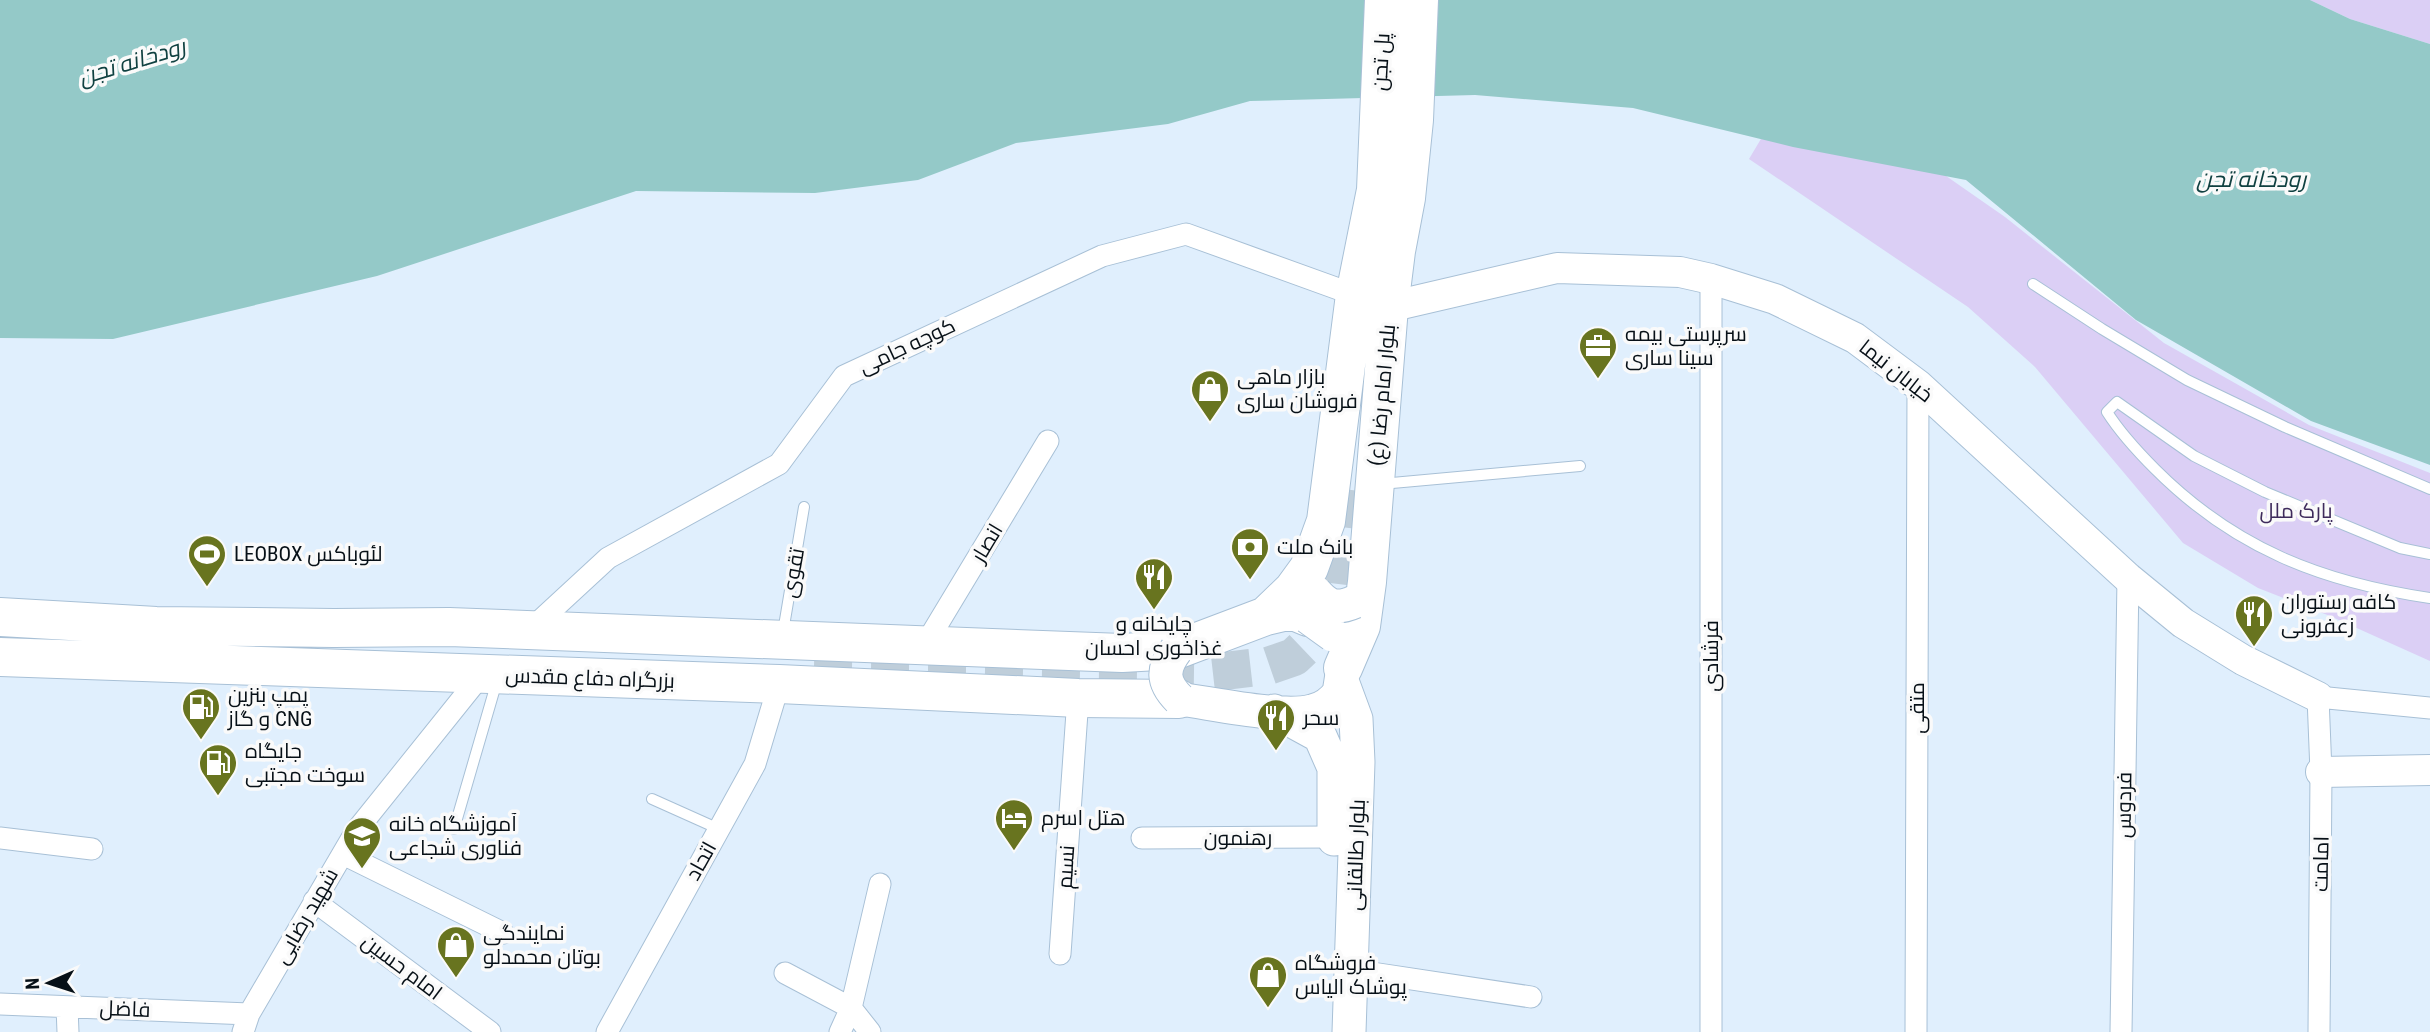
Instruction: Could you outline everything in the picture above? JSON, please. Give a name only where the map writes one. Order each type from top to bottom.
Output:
[{"type":"highway","name":"پل تجن","points":[[1384,0],[1396,122]]},
{"type":"highway","name":"پل تجن","points":[[1396,122],[1419,0]]},
{"type":"highway","name":"بلوار امام رضا (ع)","points":[[1325,626],[1326,521],[1371,309],[1396,251],[1406,198],[1396,122]]},
{"type":"highway","name":"بلوار امام رضا (ع)","points":[[1266,616],[1293,590],[1325,626],[1361,626],[1361,591],[1375,485],[1371,309],[1376,190],[1396,122]]},
{"type":"highway","points":[[1156,674],[1266,616],[1289,611],[1325,626]]},
{"type":"highway","name":"بزرگراه دفاع مقدس","points":[[0,617],[156,626],[449,627],[530,630],[786,664],[1078,698],[1156,674]]},
{"type":"highway","name":"بزرگراه دفاع مقدس","points":[[2,662],[618,679],[786,664],[925,645],[1156,674]]},
{"type":"main road","points":[[1156,674],[1274,711],[1304,713],[1317,710],[1339,693],[1325,626],[1325,603],[1342,607],[1361,591]]},
{"type":"main road","name":"بلوار طالقانی","points":[[1325,626],[1356,719],[1358,762],[1349,1032]]},
{"type":"main road","name":"بلوار طالقانی","points":[[1274,711],[1320,736],[1334,768],[1329,1032]]},
{"type":"street","name":"کوچه جامی","points":[[530,630],[608,558],[779,464],[844,376],[1102,256],[1186,234],[1371,309]]},
{"type":"street","name":"خیابان نیما","points":[[1371,309],[1557,268],[1679,272],[1775,299],[1855,338],[1918,385],[2128,578],[2183,623],[2243,660],[2318,697]]},
{"type":"street","name":"فرشادی","points":[[1711,279],[1711,1032]]},
{"type":"street","name":"متقی","points":[[1916,1032],[1918,385]]},
{"type":"street","name":"انصار","points":[[925,645],[1048,442]]},
{"type":"street","name":"فردوس","points":[[2121,1032],[2128,578]]},
{"type":"street","name":"اتحاد","points":[[607,1032],[755,764],[786,664]]},
{"type":"street","name":"شهید رضایی","points":[[246,1023],[356,831],[490,674]]},
{"type":"street","points":[[2318,697],[2430,708]]},
{"type":"street","name":"امامت","points":[[2318,697],[2322,772],[2319,1032]]},
{"type":"street","name":"نسیم","points":[[1059,954],[1078,698]]},
{"type":"street","points":[[2322,772],[2430,769]]},
{"type":"street","name":"رهنمون","points":[[1142,838],[1334,837]]},
{"type":"street","points":[[0,838],[92,849]]},
{"type":"street","points":[[342,854],[503,933]]},
{"type":"street","points":[[840,1032],[851,1008],[880,884]]},
{"type":"street","name":"امام حسین","points":[[314,901],[490,1032]]},
{"type":"street","points":[[1352,970],[1531,998]]},
{"type":"street","points":[[785,973],[851,1008],[870,1032]]},
{"type":"street","name":"فاضل","points":[[0,1004],[67,1007],[246,1023]]},
{"type":"street","points":[[67,1007],[68,1032]]},
{"type":"lane","points":[[2033,284],[2187,380],[2285,427],[2430,489]]},
{"type":"lane","points":[[2430,554],[2400,548],[2265,492],[2194,456],[2117,402],[2107,412],[2122,435],[2176,490],[2220,524],[2257,547],[2334,578],[2430,598]]},
{"type":"lane","points":[[1375,485],[1580,466]]},
{"type":"lane","name":"تقوی","points":[[786,664],[804,507]]},
{"type":"lane","points":[[454,829],[490,674]]},
{"type":"lane","points":[[652,799],[719,828]]},
{"type":"green space","points":[[2310,0],[2430,0],[2430,44],[2350,19]]},
{"type":"green space","name":"پارک ملل","points":[[1786,97],[1870,123],[2005,217],[2164,343],[2309,425],[2430,473],[2430,661],[2330,616],[2258,588],[2183,543],[2035,367],[1968,307],[1749,159]]},
{"type":"water","name":"رودخانه تجن","points":[[0,0],[2310,0],[2350,19],[2430,44],[2430,465],[2311,421],[2136,320],[1966,180],[1793,147],[1633,108],[1475,95],[1250,101],[1168,124],[1016,143],[918,180],[815,193],[636,191],[377,276],[113,339],[0,338]]},
{"type":"tunnel","points":[[814,668],[1198,674],[1268,666],[1294,657],[1315,637],[1333,611],[1348,483]]},
{"type":"place","name":"سرپرستی بیمه سینا ساری","points":[[1598,380]]},
{"type":"place","name":"بازار ماهی فروشان ساری","points":[[1210,423]]},
{"type":"place","name":"بانک ملت","points":[[1250,581]]},
{"type":"place","name":"LEOBOX لئوباکس","points":[[207,588]]},
{"type":"place","name":"چایخانه و غذاخوری احسان","points":[[1154,611]]},
{"type":"place","name":"کافه رستوران زعفرونی","points":[[2254,648]]},
{"type":"place","name":"پمپ بنزین و گاز CNG","points":[[201,741]]},
{"type":"place","name":"سحر","points":[[1276,752]]},
{"type":"place","name":"جایگاه سوخت مجتبی","points":[[218,797]]},
{"type":"place","name":"هتل اسرم","points":[[1014,852]]},
{"type":"place","name":"آموزشگاه خانه فناوری شجاعی","points":[[362,870]]},
{"type":"place","name":"نمایندگی بوتان محمدلو","points":[[456,979]]},
{"type":"place","name":"فروشگاه پوشاک الیاس","points":[[1268,1009]]}]
